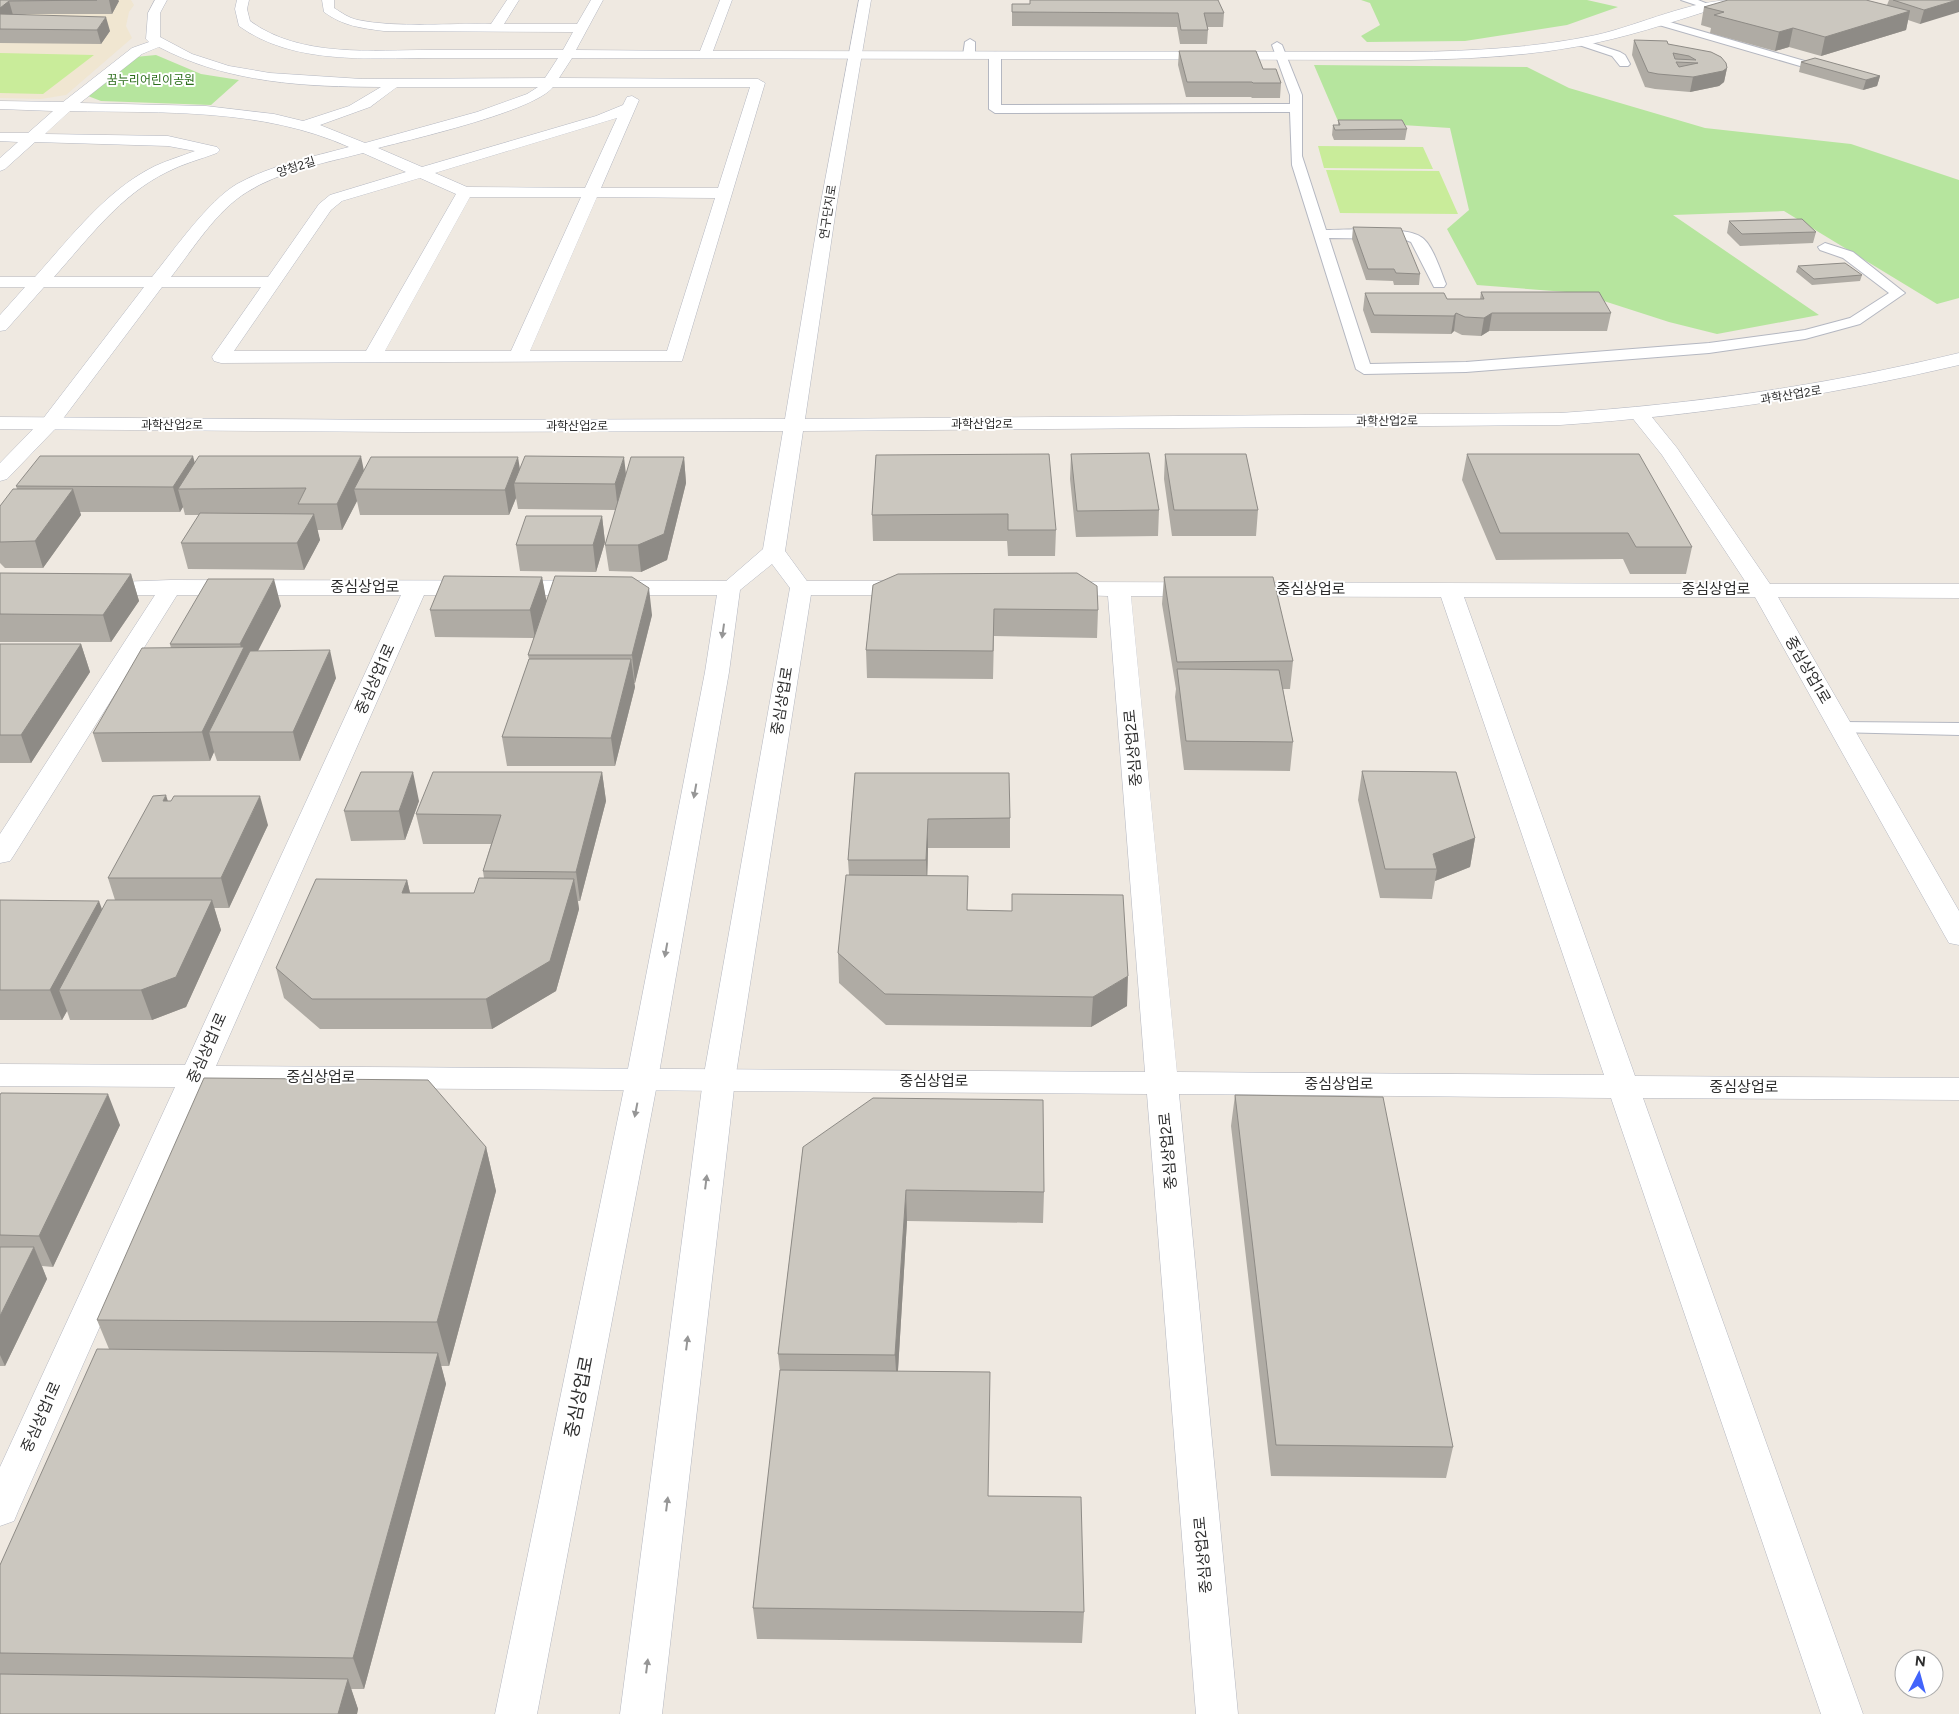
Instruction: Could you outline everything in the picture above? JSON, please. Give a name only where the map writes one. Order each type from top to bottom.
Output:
[{"type":"street","points":[[161,0],[154,13],[153,39],[198,61],[259,74],[320,81],[758,83],[675,357],[221,357],[325,207],[336,198],[601,119],[628,108]]},
{"type":"street","points":[[243,0],[241,16],[251,29],[283,43],[304,48],[378,54],[566,55],[855,55],[969,48],[995,55],[1279,51],[1459,55],[1541,48],[1580,42],[1729,0]]},
{"type":"street","points":[[328,0],[328,8],[332,13],[357,24],[384,27],[581,28]]},
{"type":"street","points":[[495,28],[513,0]]},
{"type":"street","name":"양청2길","points":[[49,424],[158,282],[215,212],[242,188],[266,177],[301,165],[511,106],[532,96],[549,82],[597,0]]},
{"type":"street","points":[[705,55],[726,0]]},
{"type":"street","name":"연구단지로","points":[[795,425],[829,202],[865,0]]},
{"type":"street","points":[[0,166],[67,106],[137,51],[159,43]]},
{"type":"street","points":[[306,125],[365,105],[379,97],[394,82]]},
{"type":"street","points":[[518,357],[639,83]]},
{"type":"street","points":[[0,105],[206,110],[245,113],[306,125],[465,192],[725,193]]},
{"type":"street","points":[[0,137],[168,141],[212,150],[161,169],[125,192],[100,215],[0,326]]},
{"type":"street","points":[[372,357],[465,192]]},
{"type":"street","points":[[0,282],[273,282]]},
{"type":"street","name":"과학산업2로","points":[[0,423],[795,425],[1560,419],[1640,414],[1830,389],[1959,359]]},
{"type":"street","name":"중심상업1로","points":[[1640,414],[1670,452],[1762,589],[1959,936]]},
{"type":"street","points":[[0,475],[49,424]]},
{"type":"street","points":[[729,588],[774,551],[795,425]]},
{"type":"street","points":[[774,551],[801,588],[930,588]]},
{"type":"street","points":[[0,855],[171,587]]},
{"type":"street","name":"중심상업1로","points":[[0,1509],[416,587]]},
{"type":"street","name":"중심상업로","points":[[76,588],[729,588],[717,672],[642,1079],[516,1714]]},
{"type":"street","name":"중심상업로","points":[[641,1714],[719,1080],[801,588]]},
{"type":"street","name":"중심상업로","points":[[1039,588],[1959,591]]},
{"type":"street","name":"중심상업2로","points":[[1119,589],[1217,1714]]},
{"type":"street","points":[[1450,590],[1842,1714]]},
{"type":"street","name":"중심상업로","points":[[0,1075],[1959,1089]]},
{"type":"lane","points":[[1686,0],[1708,6]]},
{"type":"lane","points":[[1656,22],[1804,64]]},
{"type":"lane","points":[[1580,42],[1621,56],[1624,64]]},
{"type":"lane","points":[[1279,51],[1296,95],[1298,108],[1296,156],[1364,369],[1466,368],[1709,348],[1805,334],[1855,321],[1898,293],[1872,271],[1848,255],[1825,247]]},
{"type":"lane","points":[[995,55],[995,109],[1298,108]]},
{"type":"lane","points":[[1321,234],[1404,235],[1416,239],[1421,244],[1439,284]]},
{"type":"lane","points":[[1343,304],[1362,304]]},
{"type":"lane","points":[[1841,728],[1959,729]]},
{"type":"shaded area","points":[[0,0],[131,0],[134,5],[129,12],[126,26],[132,38],[66,95],[41,99],[0,98]]},
{"type":"green space","points":[[1361,0],[1587,0],[1618,7],[1567,25],[1465,41],[1367,42],[1361,36],[1380,25],[1370,3]]},
{"type":"green space","points":[[0,53],[94,55],[43,94],[0,93]]},
{"type":"green space","name":"꿈누리어린이공원","points":[[156,55],[201,74],[239,80],[211,105],[101,101],[88,96],[135,57]]},
{"type":"green space","points":[[1314,65],[1527,67],[1569,88],[1705,128],[1851,144],[1959,180],[1959,298],[1937,304],[1784,211],[1673,215],[1819,315],[1717,334],[1669,322],[1579,293],[1477,285],[1447,229],[1469,210],[1450,128],[1338,121]]},
{"type":"green space","points":[[1318,146],[1423,147],[1433,169],[1324,168]]},
{"type":"green space","points":[[1326,170],[1439,171],[1458,214],[1340,213]]},
{"type":"building","points":[[0,0],[97,0],[9,1],[0,8]]},
{"type":"building","points":[[1030,0],[1218,0],[1224,13],[1204,13],[1208,30],[1181,30],[1178,13],[1012,12],[1012,4],[1030,4]]},
{"type":"building","points":[[1728,0],[1866,0],[1910,11],[1825,37],[1793,28],[1779,32],[1714,15],[1724,12],[1704,7]]},
{"type":"building","points":[[1893,0],[1957,0],[1924,10]]},
{"type":"building","points":[[0,14],[106,17],[97,30],[0,29]]},
{"type":"building","points":[[1634,40],[1667,41],[1668,44],[1711,52],[1721,57],[1726,63],[1727,68],[1723,71],[1693,77],[1648,72]],"holes":[[[1673,53],[1689,56],[1696,60],[1675,59]],[[1676,62],[1698,63],[1679,67]]]},
{"type":"building","points":[[1179,51],[1256,51],[1263,69],[1276,69],[1281,83],[1187,82]]},
{"type":"building","points":[[1815,58],[1880,76],[1866,80],[1801,62]]},
{"type":"building","points":[[1338,120],[1402,120],[1407,129],[1335,130],[1333,125],[1340,125]]},
{"type":"building","points":[[1802,219],[1816,232],[1742,234],[1729,221]]},
{"type":"building","points":[[1353,227],[1401,228],[1420,274],[1396,273],[1394,269],[1368,269]]},
{"type":"building","points":[[1845,263],[1862,275],[1814,279],[1798,266]]},
{"type":"building","points":[[1481,292],[1599,292],[1611,313],[1492,313],[1484,318],[1465,317],[1456,313],[1454,316],[1374,315],[1365,293],[1444,293],[1447,299],[1484,299]]},
{"type":"building","points":[[1149,453],[1159,510],[1077,511],[1071,454]]},
{"type":"building","points":[[1049,454],[1056,530],[1008,530],[1008,514],[872,515],[876,455]]},
{"type":"building","points":[[1165,454],[1246,454],[1258,510],[1174,510]]},
{"type":"building","points":[[1467,454],[1639,454],[1692,547],[1636,547],[1628,533],[1500,533]]},
{"type":"building","points":[[40,456],[193,456],[173,487],[16,486]]},
{"type":"building","points":[[199,456],[361,456],[337,504],[298,504],[306,488],[178,489]]},
{"type":"building","points":[[525,456],[624,457],[615,484],[514,483]]},
{"type":"building","points":[[371,457],[518,457],[505,490],[354,489]]},
{"type":"building","points":[[631,457],[684,457],[664,534],[638,545],[605,545]]},
{"type":"building","points":[[13,489],[73,489],[35,541],[0,542],[0,506]]},
{"type":"building","points":[[200,513],[314,514],[297,543],[181,543]]},
{"type":"building","points":[[526,516],[602,516],[593,545],[516,545]]},
{"type":"building","points":[[0,573],[131,574],[103,615],[0,614]]},
{"type":"building","points":[[1077,573],[1097,586],[1098,610],[994,609],[993,651],[866,650],[873,585],[898,574]]},
{"type":"building","points":[[444,576],[542,577],[530,610],[430,610]]},
{"type":"building","points":[[555,576],[632,577],[649,588],[632,655],[528,655]]},
{"type":"building","points":[[1164,577],[1273,577],[1293,661],[1177,662]]},
{"type":"building","points":[[208,579],[274,579],[240,644],[170,644]]},
{"type":"building","points":[[0,644],[81,644],[21,735],[0,735]]},
{"type":"building","points":[[244,647],[202,732],[93,733],[142,648]]},
{"type":"building","points":[[330,650],[293,732],[209,732],[250,651]]},
{"type":"building","points":[[529,659],[631,659],[611,738],[502,737]]},
{"type":"building","points":[[1177,669],[1279,670],[1293,742],[1186,741]]},
{"type":"building","points":[[1362,771],[1456,772],[1475,838],[1433,854],[1437,869],[1385,869]]},
{"type":"building","points":[[361,772],[413,772],[399,811],[344,811]]},
{"type":"building","points":[[433,772],[602,772],[576,872],[483,871],[501,815],[416,814]]},
{"type":"building","points":[[855,773],[1009,773],[1010,818],[928,819],[926,860],[848,860]]},
{"type":"building","points":[[166,795],[163,801],[171,801],[174,796],[260,796],[221,878],[108,878],[153,796]]},
{"type":"building","points":[[846,875],[968,876],[967,910],[1012,911],[1012,894],[1123,895],[1128,976],[1093,997],[885,994],[838,953]]},
{"type":"building","points":[[479,878],[574,879],[550,961],[486,999],[312,999],[276,968],[316,879],[407,880],[402,893],[474,893]]},
{"type":"building","points":[[0,900],[99,901],[50,990],[0,990]]},
{"type":"building","points":[[107,900],[212,900],[176,977],[141,990],[59,990]]},
{"type":"building","points":[[204,1078],[428,1080],[486,1147],[437,1322],[97,1320]]},
{"type":"building","points":[[1,1093],[108,1094],[39,1236],[0,1235]]},
{"type":"building","points":[[1235,1095],[1383,1097],[1453,1447],[1276,1445]]},
{"type":"building","points":[[873,1098],[1043,1100],[1044,1192],[906,1190],[895,1355],[778,1354],[803,1147]]},
{"type":"building","points":[[0,1247],[34,1247],[0,1316]]},
{"type":"building","points":[[97,1349],[438,1353],[353,1658],[0,1653],[0,1565]]},
{"type":"building","points":[[780,1370],[990,1372],[988,1496],[1081,1497],[1084,1612],[753,1608]]},
{"type":"building","points":[[0,1674],[348,1679],[338,1714],[0,1714]]}]
